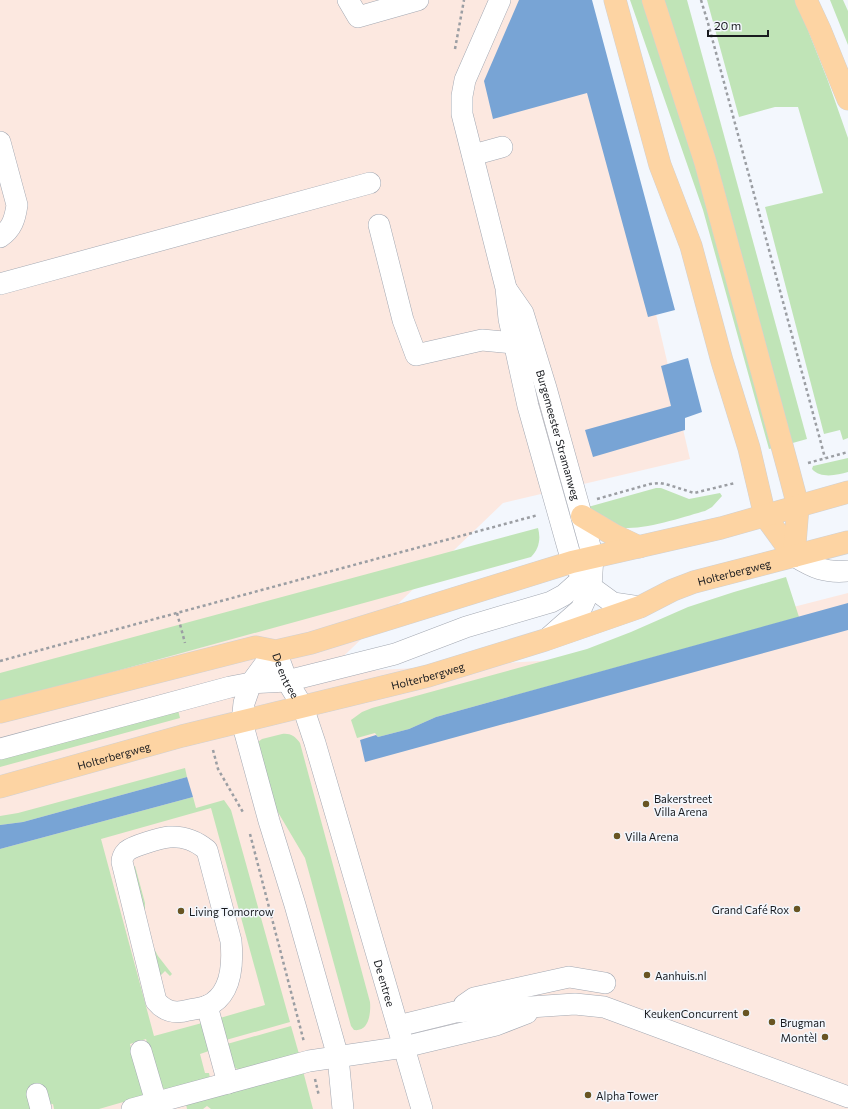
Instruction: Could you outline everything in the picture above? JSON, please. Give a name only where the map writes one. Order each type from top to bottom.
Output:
[{"type":"main road","points":[[615,0],[660,165],[691,246],[722,361],[749,448],[765,516],[794,556]]},
{"type":"main road","points":[[653,0],[678,82],[705,161],[798,506],[794,556]]},
{"type":"main road","points":[[806,0],[848,99]]},
{"type":"main road","points":[[823,0],[848,66]]},
{"type":"main road","points":[[0,712],[256,648],[276,651],[582,576],[593,557],[721,528],[848,492]]},
{"type":"main road","points":[[580,510],[614,535],[639,547]]},
{"type":"main road","name":"Holterbergweg","points":[[0,787],[182,736],[428,676],[545,640],[640,607],[673,590],[694,582],[848,542]]},
{"type":"street","points":[[348,0],[358,16],[418,0]]},
{"type":"street","name":"Burgemeester Stramanweg","points":[[500,0],[465,80],[462,96],[462,114],[506,288],[509,319],[528,406],[557,510],[582,576]]},
{"type":"street","points":[[0,142],[16,205],[16,215],[12,224],[0,237]]},
{"type":"street","points":[[473,155],[502,147]]},
{"type":"street","points":[[0,284],[370,183]]},
{"type":"street","points":[[379,225],[403,320],[416,355],[482,340],[514,342]]},
{"type":"street","name":"Burgemeester Stramanweg","points":[[506,288],[523,313],[546,388],[593,557]]},
{"type":"street","points":[[794,556],[813,567],[834,572],[848,571]]},
{"type":"street","points":[[0,749],[199,695],[251,683],[287,681],[395,654],[466,627],[551,602],[564,595],[582,576]]},
{"type":"street","points":[[582,576],[613,603],[640,607]]},
{"type":"street","points":[[545,640],[581,609],[582,576]]},
{"type":"street","name":"De entree","points":[[343,1109],[338,1056],[295,905],[269,821],[242,722],[244,703],[251,683],[276,651],[287,681],[303,707],[322,766],[422,1109]]},
{"type":"street","points":[[209,1013],[174,1012],[167,1010],[156,1001],[122,868],[123,857],[129,850],[160,838],[177,837],[193,840],[207,850],[232,941],[232,967],[228,980],[224,991],[216,1000],[209,1013],[228,1083]]},
{"type":"street","points":[[455,1012],[474,998],[569,977],[605,983]]},
{"type":"street","points":[[398,1026],[455,1012],[575,1004],[604,1007],[848,1097]]},
{"type":"street","points":[[132,1109],[310,1061],[404,1047],[458,1034],[493,1017],[542,1007]]},
{"type":"street","points":[[141,1051],[156,1102]]},
{"type":"path","points":[[700,0],[708,23],[825,458],[848,452]]},
{"type":"path","points":[[580,510],[650,484],[660,483],[694,493],[738,482]]},
{"type":"path","points":[[0,661],[557,510]]},
{"type":"path","points":[[177,613],[191,664]]},
{"type":"path","points":[[208,730],[218,769],[244,812],[246,820]]},
{"type":"path","points":[[248,827],[321,1102]]},
{"type":"shaded area","points":[[0,0],[576,0],[648,280],[690,459],[503,503],[326,673],[594,658],[848,593],[848,1109],[0,1109]]},
{"type":"green space","points":[[630,0],[647,0],[698,158],[777,447],[769,449],[703,210]]},
{"type":"green space","points":[[661,0],[687,0],[807,439],[789,444]]},
{"type":"green space","points":[[707,0],[796,0],[828,81],[848,138],[848,438],[843,440],[840,430],[824,434],[765,207],[823,193],[798,107],[775,107],[739,117]]},
{"type":"green space","points":[[830,0],[843,0],[848,11],[848,45]]},
{"type":"green space","points":[[848,458],[848,472],[834,475],[824,475],[812,469],[813,466]]},
{"type":"green space","points":[[656,488],[661,488],[689,499],[720,493],[722,496],[712,507],[705,511],[635,528],[616,526],[605,520],[588,507]]},
{"type":"green space","points":[[538,528],[539,544],[531,557],[0,703],[0,673]]},
{"type":"green space","points":[[786,577],[799,617],[436,717],[409,729],[378,737],[375,733],[357,738],[351,720],[362,712],[372,708],[587,649],[688,607]]},
{"type":"green space","points":[[178,710],[180,718],[0,767],[0,759]]},
{"type":"green space","points":[[287,734],[296,738],[300,743],[370,1002],[368,1021],[363,1028],[359,1030],[354,1030],[351,1026],[305,858],[269,797],[258,742],[262,739]]},
{"type":"green space","points":[[185,768],[187,777],[23,822],[0,825],[0,816],[18,813]]},
{"type":"green space","points":[[193,797],[196,808],[224,800],[231,810],[290,1022],[226,1040],[220,1018],[265,1005],[211,808],[101,839],[154,1036],[202,1023],[209,1051],[200,1054],[205,1073],[209,1073],[210,1078],[166,1090],[160,1086],[146,1039],[130,1044],[144,1096],[99,1109],[54,1109],[53,1104],[32,1109],[0,1109],[0,849]]},
{"type":"green space","points":[[135,866],[145,903],[145,919],[151,943],[158,956],[172,974],[170,976],[165,971],[159,977],[132,868]]},
{"type":"green space","points":[[291,1026],[299,1054],[239,1070],[234,1067],[227,1044]]},
{"type":"green space","points":[[303,1071],[313,1109],[211,1109],[207,1106],[203,1109],[187,1109],[186,1104]]},
{"type":"water","points":[[519,0],[592,0],[675,310],[648,317],[587,93],[493,119],[484,81]]},
{"type":"water","points":[[688,358],[702,412],[685,418],[685,430],[593,457],[585,430],[671,406],[661,366]]},
{"type":"water","points":[[848,603],[848,630],[365,762],[360,740],[376,735],[378,737],[409,729],[436,717]]},
{"type":"water","points":[[187,777],[193,797],[0,849],[0,825],[23,822]]},
{"type":"place","name":"Bakerstreet Villa Arena","points":[[646,804]]},
{"type":"place","name":"Villa Arena","points":[[617,836]]},
{"type":"place","name":"Grand Café Rox","points":[[797,909]]},
{"type":"place","name":"Living Tomorrow","points":[[181,911]]},
{"type":"place","name":"Aanhuis.nl","points":[[647,975]]},
{"type":"place","name":"KeukenConcurrent","points":[[746,1013]]},
{"type":"place","name":"Brugman","points":[[772,1022]]},
{"type":"place","name":"Montèl","points":[[825,1037]]},
{"type":"place","name":"Alpha Tower","points":[[588,1095]]}]
